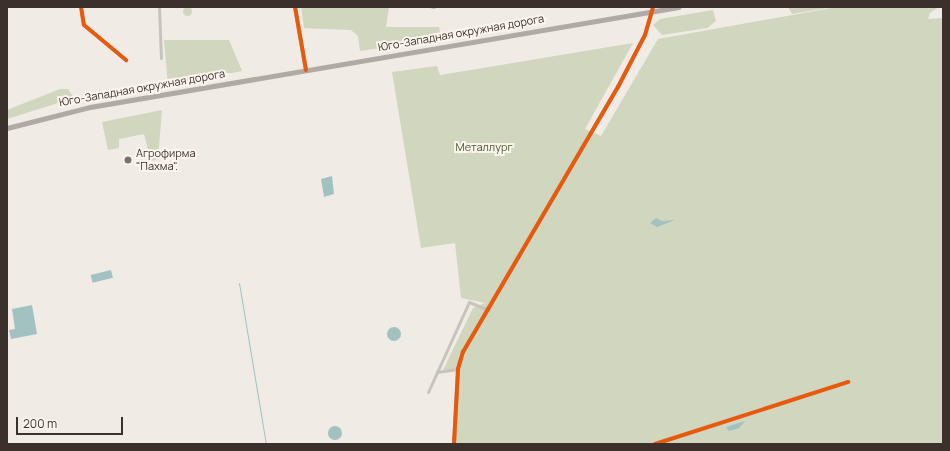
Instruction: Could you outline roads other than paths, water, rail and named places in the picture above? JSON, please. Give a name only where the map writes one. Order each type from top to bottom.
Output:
[{"type":"highway","name":"Юго-Западная окружная дорога","points":[[7,128],[83,108],[652,9],[679,7]]},
{"type":"street","points":[[81,7],[84,25],[126,60]]},
{"type":"street","points":[[158,7],[161,58]]},
{"type":"street","points":[[295,7],[306,70]]},
{"type":"street","points":[[454,444],[458,369],[489,310],[618,87],[645,35],[652,9]]},
{"type":"street","points":[[428,392],[470,302],[489,310]]},
{"type":"street","points":[[437,372],[458,369]]},
{"type":"street","points":[[656,444],[848,382]]},
{"type":"water","points":[[332,176],[334,194],[324,197],[321,179]]},
{"type":"water","points":[[656,218],[662,221],[675,220],[657,227],[650,223]]},
{"type":"water","points":[[111,270],[113,278],[93,283],[91,275]]},
{"type":"water","points":[[32,305],[37,334],[11,339],[9,330],[15,329],[12,309]]},
{"type":"water","points":[[394,327],[399,329],[401,334],[399,339],[394,341],[389,339],[387,334],[389,329]]},
{"type":"water","points":[[745,421],[739,428],[729,431],[726,427]]},
{"type":"water","points":[[335,426],[340,428],[342,433],[340,438],[335,440],[330,438],[328,433],[330,428]]},
{"type":"waterway","points":[[239,283],[266,444]]},
{"type":"place","name":"Агрофирма \"Пахма\".","points":[[128,160]]},
{"type":"park label","name":"Металлург","points":[[484,147]]}]
